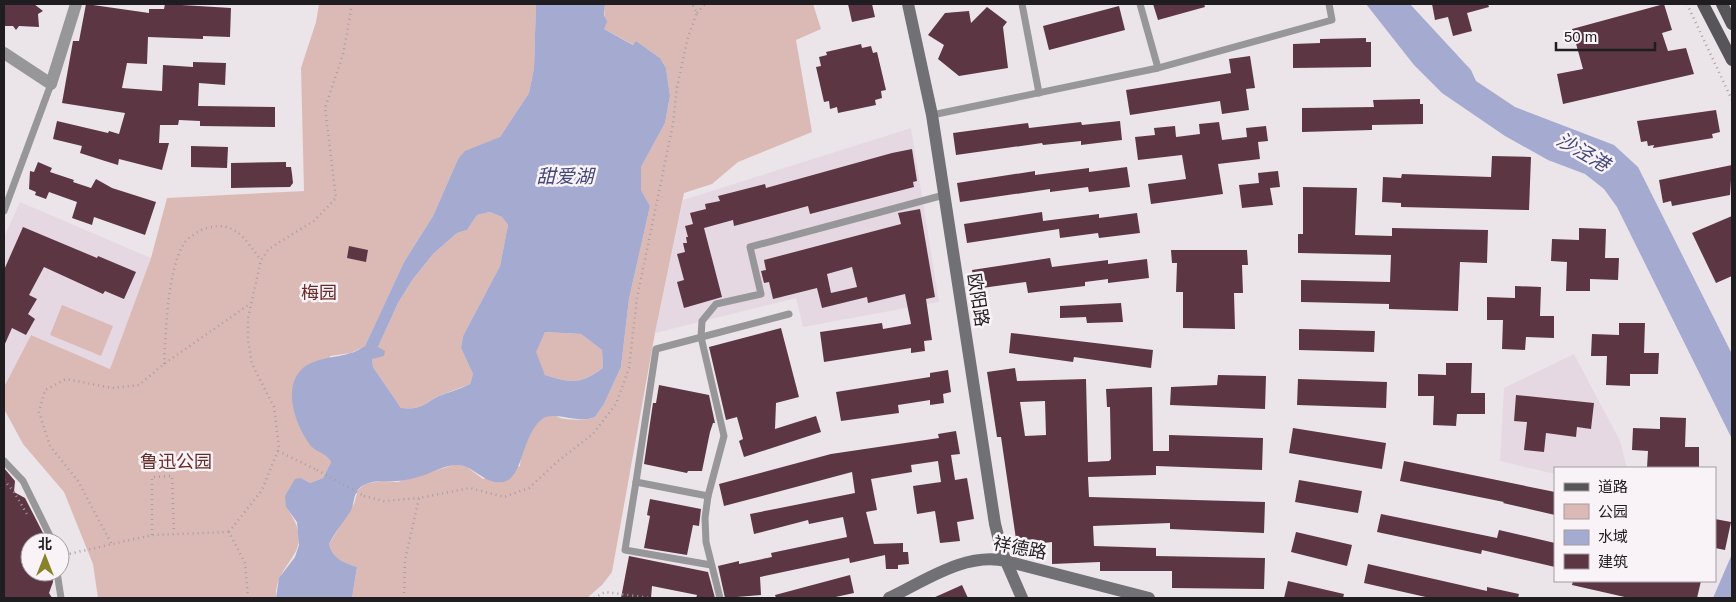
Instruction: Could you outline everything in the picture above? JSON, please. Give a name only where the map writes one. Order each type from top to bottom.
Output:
[{"type":"main road","points":[[1703,4],[1732,60]]},
{"type":"main road","points":[[1722,4],[1732,24]]},
{"type":"street","points":[[4,54],[51,84],[76,4]]},
{"type":"street","name":"欧阳路","points":[[911,4],[932,115],[995,524],[1006,561],[1022,598]]},
{"type":"street","name":"祥德路","points":[[889,598],[967,562],[985,558],[1006,561],[1149,598]]},
{"type":"lane","points":[[1022,4],[1039,93]]},
{"type":"lane","points":[[1140,4],[1158,68]]},
{"type":"lane","points":[[932,115],[1158,68],[1332,20],[1329,4]]},
{"type":"lane","points":[[4,210],[51,84]]},
{"type":"lane","points":[[720,598],[711,565],[705,518],[708,496],[724,436],[702,337],[702,321],[716,304],[761,294],[750,247],[944,195]]},
{"type":"lane","points":[[711,565],[625,550],[656,349],[789,314]]},
{"type":"lane","points":[[4,461],[23,481],[48,532]]},
{"type":"lane","points":[[636,482],[708,496]]},
{"type":"lane","points":[[59,582],[61,598]]},
{"type":"path","points":[[229,532],[262,490],[278,451],[274,408],[252,364],[248,318],[261,260],[273,246],[314,220],[336,198],[325,108],[343,55],[352,4]]},
{"type":"path","points":[[692,4],[697,13]]},
{"type":"path","points":[[278,451],[364,496],[384,502],[418,498],[470,488],[504,497],[529,488],[558,461],[593,434],[616,404],[629,368],[637,298],[673,124],[686,46],[697,13],[705,4]]},
{"type":"path","points":[[1687,4],[1732,100]]},
{"type":"path","points":[[164,364],[171,285],[183,244],[200,230],[220,225],[238,231],[261,260]]},
{"type":"path","points":[[111,543],[78,481],[50,446],[39,412],[45,390],[66,379],[112,388],[140,385],[164,364],[251,303]]},
{"type":"path","points":[[152,535],[152,476],[172,476],[174,533]]},
{"type":"path","points":[[4,480],[14,492],[29,518]]},
{"type":"path","points":[[404,598],[405,560],[418,498]]},
{"type":"path","points":[[70,553],[152,535],[229,532]]},
{"type":"path","points":[[229,532],[245,563],[248,598]]},
{"type":"path","points":[[594,598],[605,592],[651,598]]},
{"type":"shaded area","points":[[911,128],[939,302],[803,327],[796,298],[655,333],[683,200]]},
{"type":"shaded area","points":[[20,202],[151,258],[110,369],[31,335],[4,387],[4,237]]},
{"type":"shaded area","points":[[1574,354],[1620,441],[1627,467],[1554,467],[1554,474],[1500,461],[1504,388]]},
{"type":"green space","name":"鲁迅公园","points":[[319,4],[536,4],[534,68],[529,93],[500,137],[458,159],[433,216],[404,262],[365,346],[351,353],[330,356],[328,456],[331,462],[323,478],[310,483],[301,478],[286,507],[296,523],[299,536],[298,547],[277,585],[276,598],[98,598],[93,564],[64,492],[23,444],[4,409],[4,387],[31,335],[110,369],[151,258],[167,198],[304,191],[301,68],[316,22]]},
{"type":"green space","points":[[605,4],[813,4],[821,29],[796,40],[812,132],[738,162],[712,184],[684,193],[655,333],[612,572],[602,585],[587,598],[352,598],[357,567],[336,557],[329,544],[354,504],[358,490],[365,484],[382,481],[398,482],[457,464],[467,467],[483,479],[520,466],[529,434],[540,420],[546,416],[553,415],[573,420],[595,417],[604,404],[621,367],[629,299],[650,206],[641,190],[641,167],[665,123],[670,96],[666,68],[660,58],[636,41],[634,45],[604,29]]},
{"type":"green space","points":[[490,212],[502,217],[508,225],[500,266],[463,336],[461,348],[473,374],[470,384],[439,396],[422,406],[401,408],[373,367],[372,359],[376,357],[378,347],[398,303],[413,279],[433,254],[457,233],[467,230],[477,215]]},
{"type":"green space","points":[[62,305],[113,326],[101,356],[50,335]]},
{"type":"green space","points":[[545,332],[581,334],[602,350],[603,368],[581,380],[575,381],[562,380],[545,375],[535,352]]},
{"type":"water","name":"甜爱湖","points":[[536,4],[605,4],[604,15],[607,22],[604,29],[633,45],[636,41],[660,58],[666,68],[670,96],[665,123],[641,167],[641,190],[650,206],[629,299],[621,367],[604,404],[595,417],[588,419],[552,416],[541,420],[529,436],[515,473],[510,479],[503,482],[490,481],[470,468],[453,465],[407,480],[374,482],[364,485],[357,491],[351,510],[329,544],[336,557],[357,567],[352,598],[276,598],[279,578],[295,557],[299,545],[297,522],[286,507],[285,496],[295,479],[301,478],[310,483],[323,478],[331,462],[327,456],[311,446],[300,428],[293,407],[292,396],[296,376],[308,364],[345,355],[365,346],[404,262],[433,216],[458,159],[465,151],[500,137],[529,93],[534,68]],"holes":[[[490,212],[502,217],[508,225],[500,266],[463,336],[461,348],[473,374],[470,384],[439,396],[418,407],[401,408],[373,367],[372,359],[384,356],[385,351],[378,347],[398,303],[413,279],[433,254],[457,233],[467,230],[477,215]],[[545,332],[581,334],[602,350],[603,368],[595,374],[575,381],[562,380],[545,375],[536,352]]]},
{"type":"water","name":"沙泾港","points":[[1366,4],[1410,4],[1471,70],[1476,81],[1515,107],[1614,145],[1638,167],[1732,354],[1732,439],[1617,207],[1604,189],[1585,174],[1548,160],[1505,136],[1442,93],[1414,65]]},
{"type":"water","points":[[1732,554],[1732,598],[1713,598]]},
{"type":"building","points":[[4,4],[34,4],[43,11],[38,14],[39,27],[19,26],[16,30],[13,26],[4,26]]},
{"type":"building","points":[[86,4],[149,13],[149,9],[164,9],[165,4],[231,8],[230,37],[203,36],[203,39],[148,37],[147,64],[127,63],[122,88],[162,91],[163,65],[193,67],[193,62],[226,63],[225,85],[199,83],[198,106],[275,107],[275,127],[200,126],[200,121],[179,120],[178,125],[160,125],[159,143],[169,143],[162,170],[119,159],[118,165],[80,153],[82,146],[53,139],[57,121],[119,134],[125,113],[62,103],[73,41],[79,41]]},
{"type":"building","points":[[848,4],[872,4],[875,17],[852,22]]},
{"type":"building","points":[[1153,4],[1204,4],[1205,7],[1158,20]]},
{"type":"building","points":[[1432,4],[1488,4],[1489,7],[1467,13],[1472,31],[1453,36],[1448,17],[1435,20]]},
{"type":"building","points":[[1664,4],[1672,30],[1662,33],[1668,51],[1686,48],[1694,74],[1563,104],[1557,74],[1583,69],[1572,29]]},
{"type":"building","points":[[1119,6],[1125,30],[1049,50],[1043,26]]},
{"type":"building","points":[[987,7],[1007,22],[1003,27],[1008,68],[959,76],[938,59],[944,45],[928,35],[945,13],[969,11],[971,23]]},
{"type":"building","points":[[1366,38],[1366,42],[1371,42],[1371,67],[1293,68],[1293,44],[1320,43],[1320,39]]},
{"type":"building","points":[[861,44],[862,48],[871,46],[873,53],[877,52],[886,90],[881,91],[882,98],[875,100],[876,105],[838,113],[837,107],[830,109],[829,101],[824,102],[816,67],[821,66],[819,57],[827,55],[826,52]]},
{"type":"building","points":[[1250,56],[1255,88],[1246,89],[1249,110],[1222,114],[1220,101],[1130,115],[1126,90],[1231,73],[1229,59]]},
{"type":"building","points":[[1420,99],[1420,104],[1423,104],[1423,124],[1372,125],[1372,130],[1302,132],[1302,108],[1374,107],[1373,100]]},
{"type":"building","points":[[1716,110],[1720,132],[1712,134],[1713,138],[1653,148],[1654,145],[1648,146],[1647,141],[1641,142],[1637,121]]},
{"type":"building","points":[[1120,121],[1122,140],[1081,145],[1081,141],[1043,145],[1042,143],[956,155],[953,133],[1028,123],[1029,128],[1081,122],[1082,125]]},
{"type":"building","points":[[1219,122],[1222,140],[1247,137],[1246,128],[1266,126],[1268,141],[1258,142],[1260,159],[1218,164],[1223,194],[1151,204],[1148,184],[1186,179],[1182,155],[1138,160],[1135,137],[1155,135],[1154,128],[1175,126],[1176,137],[1200,134],[1199,124]]},
{"type":"building","points":[[191,146],[228,147],[227,168],[191,167]]},
{"type":"building","points":[[912,149],[917,181],[913,182],[914,187],[810,214],[808,206],[734,226],[733,220],[704,228],[722,297],[684,308],[677,282],[684,280],[677,254],[685,252],[683,243],[687,243],[686,237],[688,237],[685,226],[693,224],[690,213],[706,209],[705,204],[720,201],[718,196],[765,184],[766,188]]},
{"type":"building","points":[[1492,156],[1531,157],[1529,210],[1401,207],[1401,203],[1382,202],[1383,177],[1401,178],[1402,174],[1491,177]]},
{"type":"building","points":[[38,162],[52,168],[50,172],[74,180],[73,182],[91,188],[96,179],[112,188],[156,202],[145,235],[94,217],[92,225],[72,218],[77,202],[49,192],[46,199],[35,195],[36,192],[29,189],[30,171],[34,172]]},
{"type":"building","points":[[286,162],[286,167],[291,167],[293,183],[290,187],[231,188],[231,163]]},
{"type":"building","points":[[1732,165],[1730,195],[1672,206],[1671,201],[1663,203],[1659,180]]},
{"type":"building","points":[[1127,167],[1130,187],[1089,192],[1088,187],[1050,192],[1050,189],[960,202],[957,183],[1035,171],[1035,175],[1089,168],[1089,172]]},
{"type":"building","points":[[1278,171],[1280,187],[1270,188],[1273,205],[1242,208],[1239,185],[1259,183],[1258,173]]},
{"type":"building","points":[[1303,187],[1357,188],[1355,235],[1392,236],[1392,228],[1488,230],[1487,263],[1460,262],[1458,311],[1389,309],[1389,304],[1301,302],[1301,280],[1390,282],[1391,255],[1298,253],[1298,234],[1303,234]]},
{"type":"building","points":[[920,209],[935,297],[926,299],[932,340],[924,341],[925,351],[911,353],[911,348],[824,362],[820,332],[882,323],[883,329],[911,324],[905,294],[868,303],[867,297],[822,308],[817,288],[773,299],[769,282],[764,283],[761,271],[766,270],[764,260],[901,224],[898,213]],"holes":[[[852,267],[857,287],[831,293],[827,274]]]},
{"type":"building","points":[[1042,212],[1043,221],[1099,214],[1099,218],[1137,213],[1140,233],[1099,238],[1098,233],[1060,238],[1059,229],[967,243],[964,224]]},
{"type":"building","points":[[1732,216],[1732,276],[1716,283],[1692,233]]},
{"type":"building","points":[[23,227],[136,272],[124,299],[105,291],[103,294],[44,267],[29,295],[37,299],[28,314],[35,319],[26,335],[12,328],[4,346],[4,270]]},
{"type":"building","points":[[1579,228],[1606,229],[1605,258],[1619,258],[1618,280],[1590,279],[1590,291],[1566,291],[1567,262],[1551,261],[1552,239],[1579,240]]},
{"type":"building","points":[[349,246],[368,250],[366,262],[347,258]]},
{"type":"building","points":[[1171,250],[1247,250],[1248,265],[1242,265],[1243,293],[1234,293],[1235,329],[1183,328],[1183,292],[1176,292],[1177,263],[1172,263]]},
{"type":"building","points":[[1050,258],[1052,267],[1108,260],[1108,264],[1147,259],[1149,278],[1108,283],[1108,279],[1085,282],[1085,286],[1028,293],[1026,282],[975,289],[972,270]]},
{"type":"building","points":[[1515,286],[1541,287],[1540,316],[1554,316],[1554,338],[1526,337],[1525,350],[1502,349],[1503,320],[1487,320],[1487,297],[1515,298]]},
{"type":"building","points":[[1121,303],[1123,322],[1087,323],[1086,317],[1060,318],[1060,306]]},
{"type":"building","points":[[1619,323],[1645,323],[1644,353],[1659,353],[1658,374],[1630,374],[1630,386],[1606,385],[1607,356],[1591,356],[1592,334],[1619,335]]},
{"type":"building","points":[[781,328],[799,397],[776,403],[775,429],[816,416],[821,432],[744,457],[739,441],[743,439],[737,417],[726,420],[709,347]]},
{"type":"building","points":[[1299,329],[1375,331],[1374,352],[1299,350]]},
{"type":"building","points":[[1011,333],[1153,350],[1151,368],[1074,357],[1073,362],[1009,353]]},
{"type":"building","points":[[1446,363],[1472,363],[1471,393],[1485,393],[1485,414],[1457,414],[1456,426],[1433,425],[1434,396],[1418,396],[1418,374],[1446,375]]},
{"type":"building","points":[[1015,368],[1017,381],[1086,379],[1088,462],[1109,461],[1111,459],[1110,407],[1107,407],[1106,389],[1152,387],[1153,451],[1169,451],[1169,435],[1263,438],[1262,470],[1156,466],[1156,475],[1088,477],[1089,497],[1265,502],[1264,533],[1170,529],[1170,523],[1093,526],[1094,546],[1156,548],[1156,556],[1265,558],[1264,589],[1172,588],[1172,571],[1100,571],[1100,562],[1052,564],[1052,542],[1017,546],[1001,437],[997,437],[987,372]],"holes":[[[1045,401],[1046,435],[1025,436],[1020,402]]]},
{"type":"building","points":[[948,370],[951,392],[943,394],[944,403],[930,405],[930,400],[898,405],[899,413],[841,421],[836,392],[930,377],[930,373]]},
{"type":"building","points":[[1218,375],[1266,376],[1265,409],[1170,405],[1171,387],[1217,385]]},
{"type":"building","points":[[1298,379],[1387,382],[1386,408],[1297,405]]},
{"type":"building","points":[[659,385],[709,395],[715,423],[713,423],[710,432],[702,471],[688,471],[687,473],[644,464],[653,403],[656,403]]},
{"type":"building","points":[[1516,395],[1594,403],[1591,429],[1577,427],[1576,437],[1546,433],[1544,452],[1524,450],[1527,422],[1514,421]]},
{"type":"building","points":[[1660,417],[1686,418],[1685,447],[1699,447],[1699,467],[1647,467],[1648,451],[1632,450],[1633,428],[1660,429]]},
{"type":"building","points":[[1293,428],[1386,443],[1382,469],[1289,453]]},
{"type":"building","points":[[956,431],[960,454],[951,455],[955,480],[967,478],[974,519],[957,522],[960,541],[940,543],[935,511],[917,514],[913,486],[941,482],[938,461],[911,465],[912,472],[871,479],[877,510],[866,512],[874,544],[903,543],[903,552],[908,552],[909,564],[898,565],[898,569],[886,569],[885,555],[850,563],[849,558],[760,577],[761,595],[725,598],[718,566],[772,557],[771,553],[847,537],[843,517],[809,524],[808,520],[754,534],[750,514],[855,493],[852,472],[724,506],[719,484],[831,454],[939,438],[938,434]]},
{"type":"building","points":[[1404,461],[1554,492],[1554,515],[1504,502],[1400,481]]},
{"type":"building","points":[[4,468],[15,481],[14,492],[25,498],[42,532],[20,532],[20,582],[53,582],[49,593],[52,598],[4,598]]},
{"type":"building","points":[[1299,480],[1362,491],[1358,513],[1295,502]]},
{"type":"building","points":[[650,499],[701,509],[699,526],[693,525],[687,555],[644,548],[650,516],[647,515]]},
{"type":"building","points":[[1381,514],[1497,538],[1499,530],[1554,543],[1554,567],[1482,550],[1481,554],[1377,532]]},
{"type":"building","points":[[1716,519],[1731,522],[1725,550],[1716,548]]},
{"type":"building","points":[[1296,532],[1352,545],[1347,566],[1291,552]]},
{"type":"building","points":[[629,556],[708,572],[715,598],[696,598],[697,595],[652,586],[651,598],[621,598]]},
{"type":"building","points":[[1368,564],[1487,591],[1487,587],[1519,594],[1518,598],[1430,598],[1364,583]]},
{"type":"building","points":[[850,575],[854,593],[831,598],[776,598],[775,595]]},
{"type":"building","points":[[1288,581],[1344,594],[1343,598],[1284,598]]},
{"type":"building","points":[[1573,582],[1701,582],[1697,598],[1629,598],[1572,585]]},
{"type":"building","points":[[962,585],[968,598],[933,598]]},
{"type":"park label","name":"梅园","points":[[319,293]]}]
